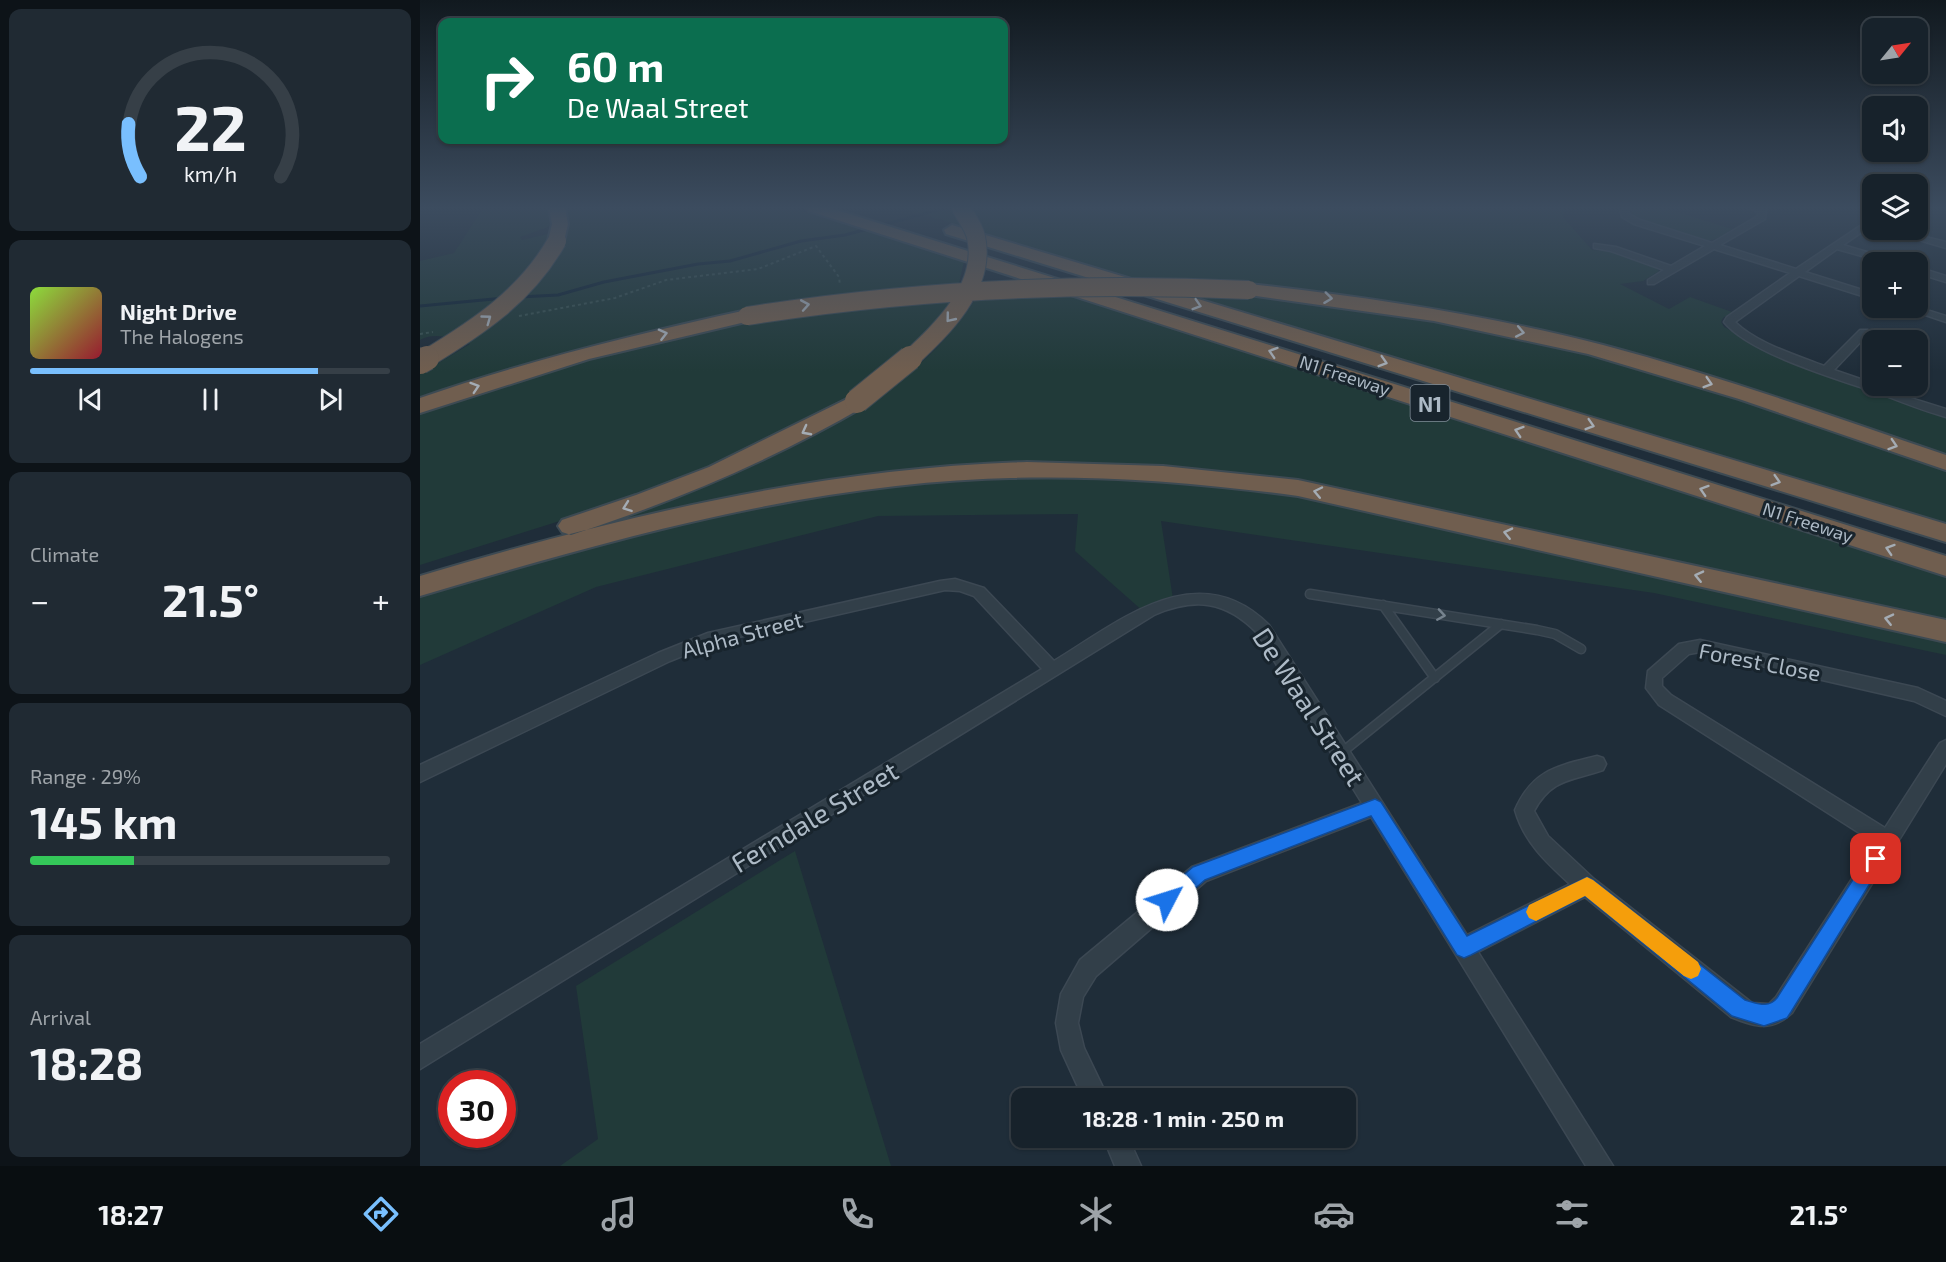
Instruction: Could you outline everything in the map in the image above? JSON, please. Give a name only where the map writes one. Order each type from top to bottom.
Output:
[{"type":"highway","points":[[420,362],[458,340],[517,295],[534,277],[543,262]]},
{"type":"highway","points":[[420,573],[601,517],[687,486],[809,430],[857,401],[939,332],[961,304],[974,278],[977,262]]},
{"type":"highway","name":"N1 Freeway","points":[[989,262],[1946,566]]},
{"type":"highway","name":"N1 Freeway","points":[[1056,262],[1946,533]]},
{"type":"highway","points":[[420,406],[565,359],[747,316],[871,297],[1030,285],[1124,284],[1249,290],[1377,305],[1544,337],[1713,385],[1946,463]]},
{"type":"highway","points":[[420,586],[705,510],[803,491],[935,474],[1037,469],[1131,471],[1217,477],[1298,488],[1946,631]]},
{"type":"street","points":[[1651,262],[1672,270]]},
{"type":"street","points":[[1651,282],[1685,262]]},
{"type":"street","points":[[1764,262],[1862,293]]},
{"type":"street","points":[[1813,262],[1729,322],[1730,326],[1741,334],[1783,354],[1944,410]]},
{"type":"street","points":[[1928,273],[1946,279]]},
{"type":"street","points":[[1928,314],[1946,319]]},
{"type":"street","points":[[1827,370],[1862,333]]},
{"type":"street","name":"Alpha Street","points":[[420,774],[664,657],[714,637],[947,585],[968,586],[979,592],[1053,670]]},
{"type":"street","name":"Ferndale Street","points":[[420,1057],[1159,606],[1192,598],[1215,600]]},
{"type":"street","name":"De Waal Street","points":[[1215,600],[1236,606],[1256,620],[1600,1166]]},
{"type":"street","name":"Forest Close","points":[[1888,840],[1665,699],[1654,688],[1653,676],[1685,648],[1700,646],[1918,695],[1946,709]]},
{"type":"street","points":[[1597,764],[1556,775],[1532,796],[1524,810],[1529,826],[1538,838],[1587,886],[1740,1009],[1764,1016],[1779,1011],[1784,1005],[1946,748]]},
{"type":"street","points":[[1091,1088],[1073,1050],[1067,1023],[1072,994],[1088,968],[1199,874],[1375,807]]},
{"type":"street","points":[[1464,948],[1587,886]]},
{"type":"street","points":[[1120,1148],[1128,1166]]},
{"type":"lane","points":[[1310,594],[1555,634],[1581,649]]},
{"type":"lane","points":[[1383,605],[1435,678]]},
{"type":"lane","points":[[1341,753],[1501,624]]},
{"type":"path","points":[[510,317],[615,298],[666,280],[759,269],[775,262]]},
{"type":"path","points":[[828,262],[839,277],[840,291]]},
{"type":"path","points":[[420,334],[442,330]]},
{"type":"green space","points":[[420,262],[964,262],[959,283],[820,299],[686,324],[553,357],[420,399],[420,374],[470,344],[438,336],[420,340]]},
{"type":"green space","points":[[1081,262],[1642,262],[1659,271],[1643,281],[1620,284],[1669,309],[1690,297],[1732,312],[1723,318],[1721,322],[1724,327],[1781,357],[1862,386],[1862,396],[1890,396],[1946,416],[1946,455],[1785,401],[1572,338],[1491,320],[1356,297],[1267,286],[1136,279]]},
{"type":"green space","points":[[1051,288],[1946,576],[1946,626],[1314,486],[1026,464],[567,535],[735,473],[793,447],[848,417],[898,382],[941,343],[976,298]]},
{"type":"green space","points":[[1173,290],[1273,298],[1420,318],[1566,348],[1662,374],[1946,468],[1946,523]]},
{"type":"green space","points":[[958,293],[931,331],[844,401],[736,458],[633,498],[420,565],[420,410],[506,380],[747,318]]},
{"type":"green space","points":[[1013,476],[1135,477],[1277,491],[1946,640],[1946,655],[1654,593],[1161,521],[1173,599],[1144,612],[1075,551],[1078,514],[878,516],[596,587],[420,665],[420,593],[644,532],[755,506],[865,488]]},
{"type":"green space","points":[[795,851],[891,1166],[560,1166],[598,1139],[576,986]]},
{"type":"waterway","points":[[519,297],[558,295],[604,282],[715,262]]},
{"type":"waterway","points":[[420,306],[504,298]]},
{"type":"slow traffic","points":[[1536,912],[1587,886],[1691,969]]},
{"type":"route","points":[[1167,900],[1199,874],[1375,807],[1464,948],[1587,886],[1740,1009],[1764,1016],[1779,1011],[1784,1005],[1876,859]]}]
